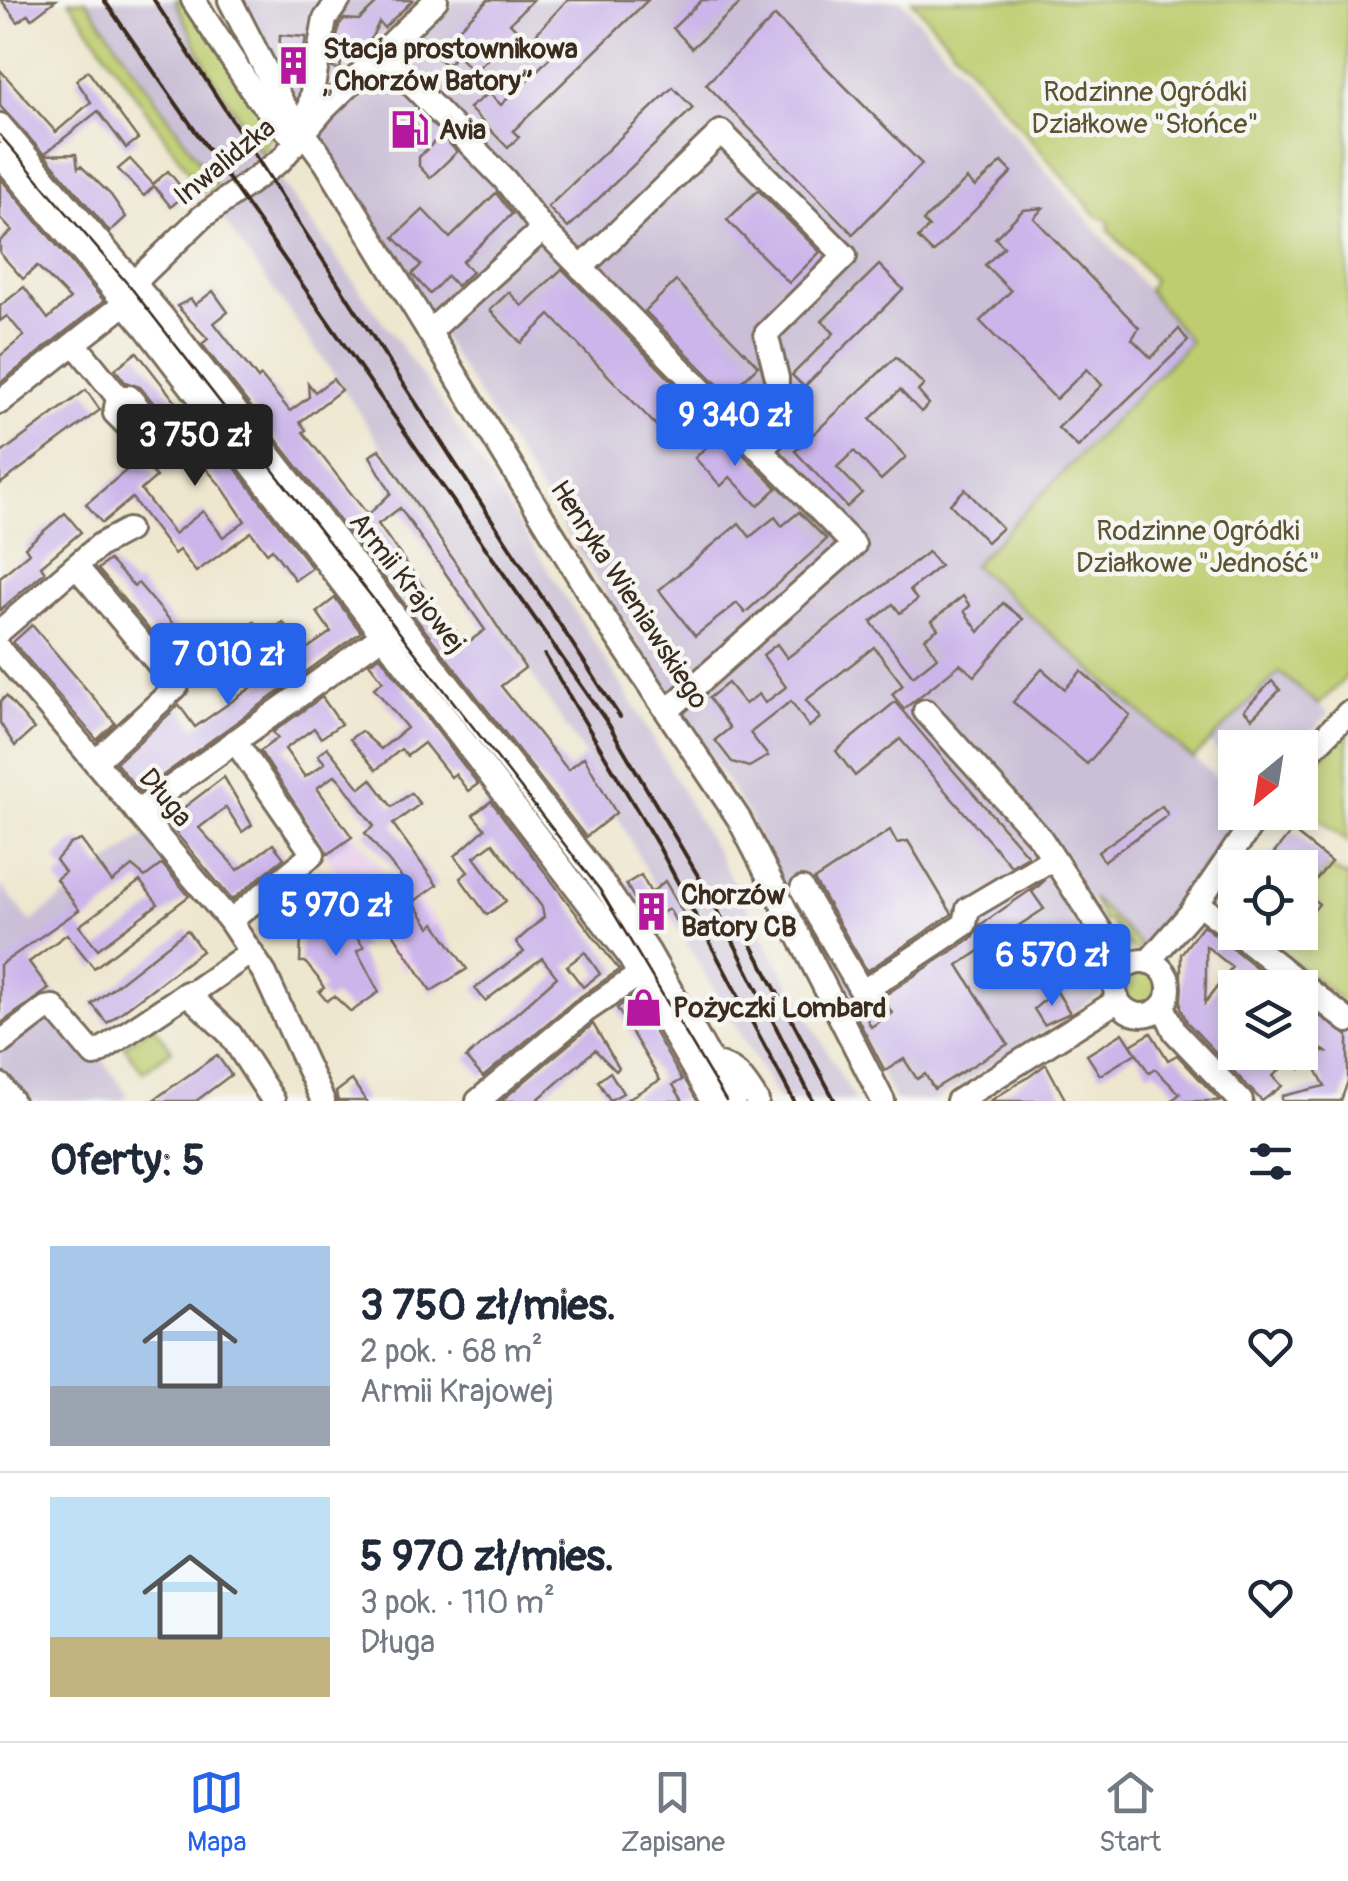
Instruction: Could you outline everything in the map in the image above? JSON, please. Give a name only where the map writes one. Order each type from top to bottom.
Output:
[{"type":"street","points":[[193,0],[256,96],[289,134],[304,134],[324,19],[339,0]]},
{"type":"street","name":"Henryka Wieniawskiego","points":[[231,0],[283,104],[603,616],[740,819],[883,1101]]},
{"type":"street","name":"Inwalidzka","points":[[0,402],[75,344],[202,217],[280,160],[436,0]]},
{"type":"street","points":[[382,54],[505,180],[543,229],[854,545],[668,710]]},
{"type":"street","name":"Armii Krajowej","points":[[0,125],[392,628],[647,969],[705,1068],[734,1101]]},
{"type":"street","points":[[582,268],[721,132],[846,256],[766,334],[778,378],[776,435],[761,450]]},
{"type":"street","name":"Armii Krajowej","points":[[0,155],[130,292]]},
{"type":"street","points":[[429,332],[543,229]]},
{"type":"street","points":[[75,344],[118,397]]},
{"type":"street","points":[[0,631],[100,545],[128,530]]},
{"type":"street","points":[[76,566],[177,686],[95,762]]},
{"type":"street","points":[[137,812],[392,628]]},
{"type":"street","name":"Długa","points":[[0,650],[230,922],[251,952],[323,1101]]},
{"type":"street","points":[[925,711],[1041,839],[1052,859],[1145,967],[1169,990],[1163,1006],[1151,1014],[1135,1015],[1117,1000],[1115,986],[1145,967],[1194,908],[1248,830]]},
{"type":"street","points":[[1318,744],[1348,713]]},
{"type":"street","points":[[230,922],[313,854],[235,741]]},
{"type":"street","points":[[802,889],[862,992],[965,924],[968,909],[1052,859]]},
{"type":"street","points":[[1194,908],[1218,922]]},
{"type":"street","points":[[1259,950],[1348,1021]]},
{"type":"street","points":[[189,995],[251,952]]},
{"type":"street","points":[[480,1100],[556,1033],[647,969]]},
{"type":"street","points":[[0,1043],[46,1008],[53,1007],[94,1055],[180,993],[189,995],[230,1034],[273,1100]]},
{"type":"street","points":[[958,1101],[1117,1000]]},
{"type":"street","points":[[1163,1006],[1175,1032],[1241,1101]]},
{"type":"street","points":[[705,1068],[723,1064],[742,1078],[756,1101]]},
{"type":"street","name":"Armii Krajowej","points":[[705,1068],[712,1101]]},
{"type":"street","points":[[0,1084],[12,1101]]},
{"type":"shaded area","points":[[86,0],[175,0],[209,71],[262,154],[217,186]]},
{"type":"shaded area","points":[[218,0],[418,0],[341,76],[323,85],[305,104],[288,101],[257,78]]},
{"type":"shaded area","points":[[455,0],[901,0],[1191,342],[974,565],[1218,779],[1218,830],[1231,830],[1143,948],[1092,898],[1068,913],[1106,974],[1102,994],[934,1101],[896,1101],[795,916],[748,815],[324,154],[319,133]]},
{"type":"shaded area","points":[[274,172],[437,396],[634,705],[855,1101],[780,1101],[675,924],[584,754],[333,373],[219,214]]},
{"type":"shaded area","points":[[1279,672],[1329,714],[1313,730],[1222,730]]},
{"type":"shaded area","points":[[1218,734],[1218,751],[1209,743]]},
{"type":"shaded area","points":[[146,834],[166,859],[163,863],[32,961],[128,1095],[120,1101],[0,1101],[0,884],[31,922]]},
{"type":"shaded area","points":[[355,834],[408,904],[418,900],[448,936],[403,971],[326,856]]},
{"type":"green space","points":[[69,0],[86,0],[217,186],[203,192]]},
{"type":"green space","points":[[175,0],[188,0],[276,128],[262,154],[209,71]]},
{"type":"green space","name":"Rodzinne Ogródki Działkowe \"Jedność\"","points":[[912,0],[1348,0],[1348,675],[1319,705],[1279,672],[1193,759],[973,565],[1190,342],[1148,290],[1153,280],[1109,230],[1109,221],[1095,214]]},
{"type":"green space","points":[[1348,729],[1348,842],[1318,818],[1318,761]]},
{"type":"green space","points":[[1233,830],[1194,892],[1162,931],[1148,944],[1137,951],[1125,944],[1109,920],[1104,922],[1092,898],[1143,947]]},
{"type":"green space","points":[[1327,867],[1348,877],[1348,1005],[1318,981],[1318,970],[1304,970],[1279,950],[1318,950],[1318,878]]},
{"type":"green space","points":[[1141,972],[1152,977],[1157,988],[1152,999],[1141,1004],[1130,999],[1125,988],[1130,977]]},
{"type":"green space","points":[[153,1025],[172,1050],[143,1072],[124,1046]]},
{"type":"building","points":[[1,0],[56,0],[31,19],[28,14],[18,22]]},
{"type":"building","points":[[380,0],[413,0],[384,28],[379,22],[369,43],[344,43],[340,69],[332,68],[339,25],[344,19],[359,20]]},
{"type":"building","points":[[488,0],[533,0],[510,23],[517,30],[474,72],[457,55],[446,66],[433,53]]},
{"type":"building","points":[[567,0],[648,0],[513,131],[519,137],[508,148],[469,108],[489,93],[501,105],[556,52],[537,33]]},
{"type":"building","points":[[702,0],[744,0],[692,48],[673,28]]},
{"type":"building","points":[[775,16],[922,164],[853,234],[706,84]]},
{"type":"building","name":"Stacja prostownikowa „Chorzów Batory”","points":[[280,35],[306,37],[298,83],[289,82],[279,63]]},
{"type":"building","points":[[0,70],[56,132],[91,102],[76,80],[88,71],[138,139],[126,148],[98,111],[44,154],[0,106]]},
{"type":"building","points":[[673,87],[693,108],[568,228],[548,207]]},
{"type":"building","points":[[441,135],[457,152],[430,178],[419,166],[419,157]]},
{"type":"building","points":[[76,154],[78,168],[81,166],[111,195],[126,217],[110,232],[45,155]]},
{"type":"building","points":[[130,159],[153,184],[168,171],[186,193],[171,207],[154,186],[144,196],[118,169]]},
{"type":"building","points":[[1002,162],[1012,172],[933,253],[918,238],[929,227],[923,221],[967,179],[975,187]]},
{"type":"building","points":[[0,178],[104,301],[0,383],[0,356],[24,336],[7,316],[0,321],[0,306],[24,287],[48,319],[70,299],[37,266],[23,279],[0,253],[0,241],[12,231],[0,218]]},
{"type":"building","points":[[758,190],[820,252],[789,283],[727,220]]},
{"type":"building","points":[[496,193],[512,214],[462,262],[472,272],[457,286],[447,276],[430,294],[412,274],[421,265],[394,237],[423,210],[450,238]]},
{"type":"building","points":[[1043,208],[1034,218],[1139,328],[1132,339],[1151,358],[1179,329],[1188,341],[1078,447],[1058,428],[1102,385],[1087,369],[1056,399],[980,321],[1011,291],[985,265],[1004,247],[995,238],[1023,210]]},
{"type":"building","points":[[879,265],[903,289],[804,387],[792,375],[834,333],[822,321]]},
{"type":"building","points":[[562,269],[698,408],[668,438],[550,315],[521,343],[490,310],[509,292],[522,306]]},
{"type":"building","points":[[676,281],[758,366],[728,395],[645,311]]},
{"type":"building","points":[[213,291],[228,312],[214,323],[258,379],[261,376],[290,411],[309,397],[308,383],[315,392],[333,379],[341,390],[300,422],[306,430],[303,432],[368,515],[391,493],[370,456],[379,449],[384,455],[525,668],[501,686],[568,770],[584,757],[616,813],[586,837],[202,344],[208,339],[177,306],[191,299],[195,305]],"holes":[[[400,508],[485,630],[467,643],[429,603],[424,588],[378,524]]]},
{"type":"building","points":[[137,352],[195,427],[205,437],[209,434],[312,568],[295,580],[272,549],[267,553],[251,532],[196,572],[179,550],[174,554],[132,498],[102,523],[86,504],[140,459],[156,477],[141,490],[174,534],[203,511],[223,537],[245,521],[222,487],[180,439],[176,442],[167,430],[163,414],[140,387],[125,382],[115,369]]},
{"type":"building","points":[[896,357],[924,385],[918,391],[929,404],[921,412],[900,390],[870,419],[906,457],[881,480],[854,451],[837,467],[862,493],[847,507],[795,451]]},
{"type":"building","points":[[86,390],[100,410],[0,484],[0,454]]},
{"type":"building","points":[[721,432],[777,488],[758,506],[730,477],[721,486],[695,458]]},
{"type":"building","points":[[965,489],[1002,528],[987,542],[950,504]]},
{"type":"building","points":[[799,512],[826,539],[824,542],[745,613],[737,603],[695,636],[659,590],[739,523],[750,537],[775,517],[782,526]]},
{"type":"building","points":[[65,513],[81,532],[41,566],[45,572],[0,610],[0,577],[29,553],[25,547]]},
{"type":"building","points":[[928,552],[940,566],[910,590],[917,600],[900,613],[893,604],[871,622],[913,676],[937,657],[925,638],[938,629],[932,621],[963,596],[970,606],[964,611],[979,632],[1003,603],[1023,619],[975,676],[960,664],[904,709],[892,694],[903,685],[874,647],[806,700],[820,718],[809,727],[791,701],[750,733],[768,756],[749,767],[732,762],[715,740],[730,728],[709,698],[728,683],[745,704],[759,694],[765,703],[786,687],[763,655],[777,644],[787,658]]},
{"type":"building","points":[[109,560],[134,586],[138,583],[204,660],[187,674],[98,569]]},
{"type":"building","points":[[335,598],[361,632],[140,792],[116,763],[179,705],[195,727],[331,632],[317,612]]},
{"type":"building","points":[[254,622],[265,635],[283,622],[290,632],[248,662],[230,638]]},
{"type":"building","points":[[32,625],[115,723],[97,740],[13,642]]},
{"type":"building","points":[[380,656],[478,784],[468,791],[455,774],[451,777],[424,743],[407,756],[401,749],[376,770],[350,739],[361,731],[381,749],[407,728],[374,688],[383,681],[369,663]]},
{"type":"building","points":[[1042,669],[1065,689],[1081,671],[1130,715],[1087,764],[1013,702]]},
{"type":"building","points":[[1272,681],[1280,690],[1252,718],[1244,710]]},
{"type":"building","points":[[6,696],[34,729],[15,746],[0,723],[0,702]]},
{"type":"building","points":[[322,697],[341,724],[321,738],[314,728],[285,749],[305,777],[325,763],[318,755],[327,747],[360,788],[371,779],[392,807],[411,793],[420,804],[393,824],[437,885],[412,903],[398,884],[404,880],[365,833],[374,826],[335,775],[317,788],[352,837],[328,854],[260,751],[278,738],[273,732]]},
{"type":"building","points":[[895,702],[1028,856],[1011,866],[900,739],[855,776],[836,751]]},
{"type":"building","points":[[224,777],[252,825],[242,832],[226,807],[199,828],[238,870],[273,844],[284,858],[232,900],[166,821]]},
{"type":"building","points":[[491,801],[619,970],[574,1001],[483,1077],[466,1058],[557,977],[542,958],[485,1001],[475,988],[524,952],[516,942],[544,917],[542,907],[493,843],[474,857],[506,901],[487,915],[460,878],[468,872],[455,856],[485,829],[473,815]],"holes":[[[585,952],[600,974],[583,987],[567,966]]]},
{"type":"building","points":[[1162,806],[1168,815],[1104,861],[1098,852]]},
{"type":"building","points":[[890,830],[897,843],[908,841],[952,914],[867,971],[814,880]]},
{"type":"building","points":[[1292,831],[1316,850],[1277,850]]},
{"type":"building","points":[[81,840],[112,882],[132,866],[145,877],[162,864],[189,896],[94,968],[67,934],[29,962],[49,989],[0,1024],[0,965],[79,910],[56,879],[65,872],[56,860],[70,844]],"holes":[[[140,881],[158,904],[98,949],[79,926]]]},
{"type":"building","points":[[1318,852],[1331,862],[1318,878]]},
{"type":"building","points":[[641,875],[651,893],[665,881],[684,915],[675,920],[669,909],[647,921],[626,884]]},
{"type":"building","points":[[1045,880],[1032,892],[1044,909],[958,965],[1008,1044],[934,1089],[925,1074],[917,1079],[904,1059],[885,1071],[852,1008],[860,1006],[871,1027],[892,1013],[882,997],[973,937],[980,925]]},
{"type":"building","points":[[415,904],[430,927],[435,923],[467,969],[431,991],[389,927],[390,921]]},
{"type":"building","points":[[313,914],[346,918],[353,927],[350,929],[364,947],[357,951],[379,992],[351,1012],[334,996],[327,1001],[319,992],[324,988],[318,978],[305,962],[300,962],[301,936],[295,927]]},
{"type":"building","points":[[1203,925],[1218,937],[1218,950],[1234,950],[1259,970],[1230,970],[1232,967],[1206,946],[1205,1003],[1218,986],[1218,1055],[1187,1022],[1181,1008],[1181,954]]},
{"type":"building","points":[[187,930],[202,951],[107,1023],[92,1004]]},
{"type":"building","points":[[1056,990],[1070,1013],[1044,1025],[1034,1009]]},
{"type":"building","points":[[634,996],[682,1080],[673,1085],[683,1101],[624,1101],[660,1080],[617,1008]]},
{"type":"building","points":[[1318,1015],[1348,1036],[1348,1081],[1341,1101],[1282,1101],[1282,1096],[1325,1086],[1316,1070],[1318,1052],[1326,1052],[1318,1046]]},
{"type":"building","points":[[593,1024],[619,1068],[616,1071],[595,1050],[536,1101],[501,1101]]},
{"type":"building","points":[[1123,1033],[1136,1053],[1100,1075],[1087,1055]]},
{"type":"building","points":[[1151,1033],[1168,1060],[1177,1055],[1220,1101],[1171,1101],[1180,1094],[1155,1069],[1149,1073],[1131,1045]]},
{"type":"building","points":[[217,1055],[231,1075],[196,1101],[152,1101]]},
{"type":"building","points":[[1046,1064],[1066,1101],[990,1101],[1030,1076]]},
{"type":"building","points":[[1233,1070],[1279,1070],[1273,1076],[1282,1086],[1262,1101]]},
{"type":"building","points":[[610,1072],[623,1093],[610,1100],[598,1081]]},
{"type":"building","points":[[352,1080],[366,1101],[338,1101],[336,1092]]},
{"type":"tram line","points":[[0,135],[132,289],[600,890],[726,1101]]},
{"type":"railway","points":[[104,0],[609,725],[714,903],[813,1101]]},
{"type":"railway","points":[[154,0],[620,717]]},
{"type":"railway","points":[[545,655],[659,847],[794,1101]]},
{"type":"railway","points":[[748,938],[835,1101]]},
{"type":"place","name":"Stacja prostownikowa „Chorzów Batory”","points":[[293,65]]},
{"type":"place","name":"Avia","points":[[409,130]]},
{"type":"place","name":"Chorzów Batory CB","points":[[651,911]]},
{"type":"place","name":"Pożyczki Lombard","points":[[643,1008]]},
{"type":"park label","name":"Rodzinne Ogródki Działkowe \"Słońce\"","points":[[1145,108]]}]
